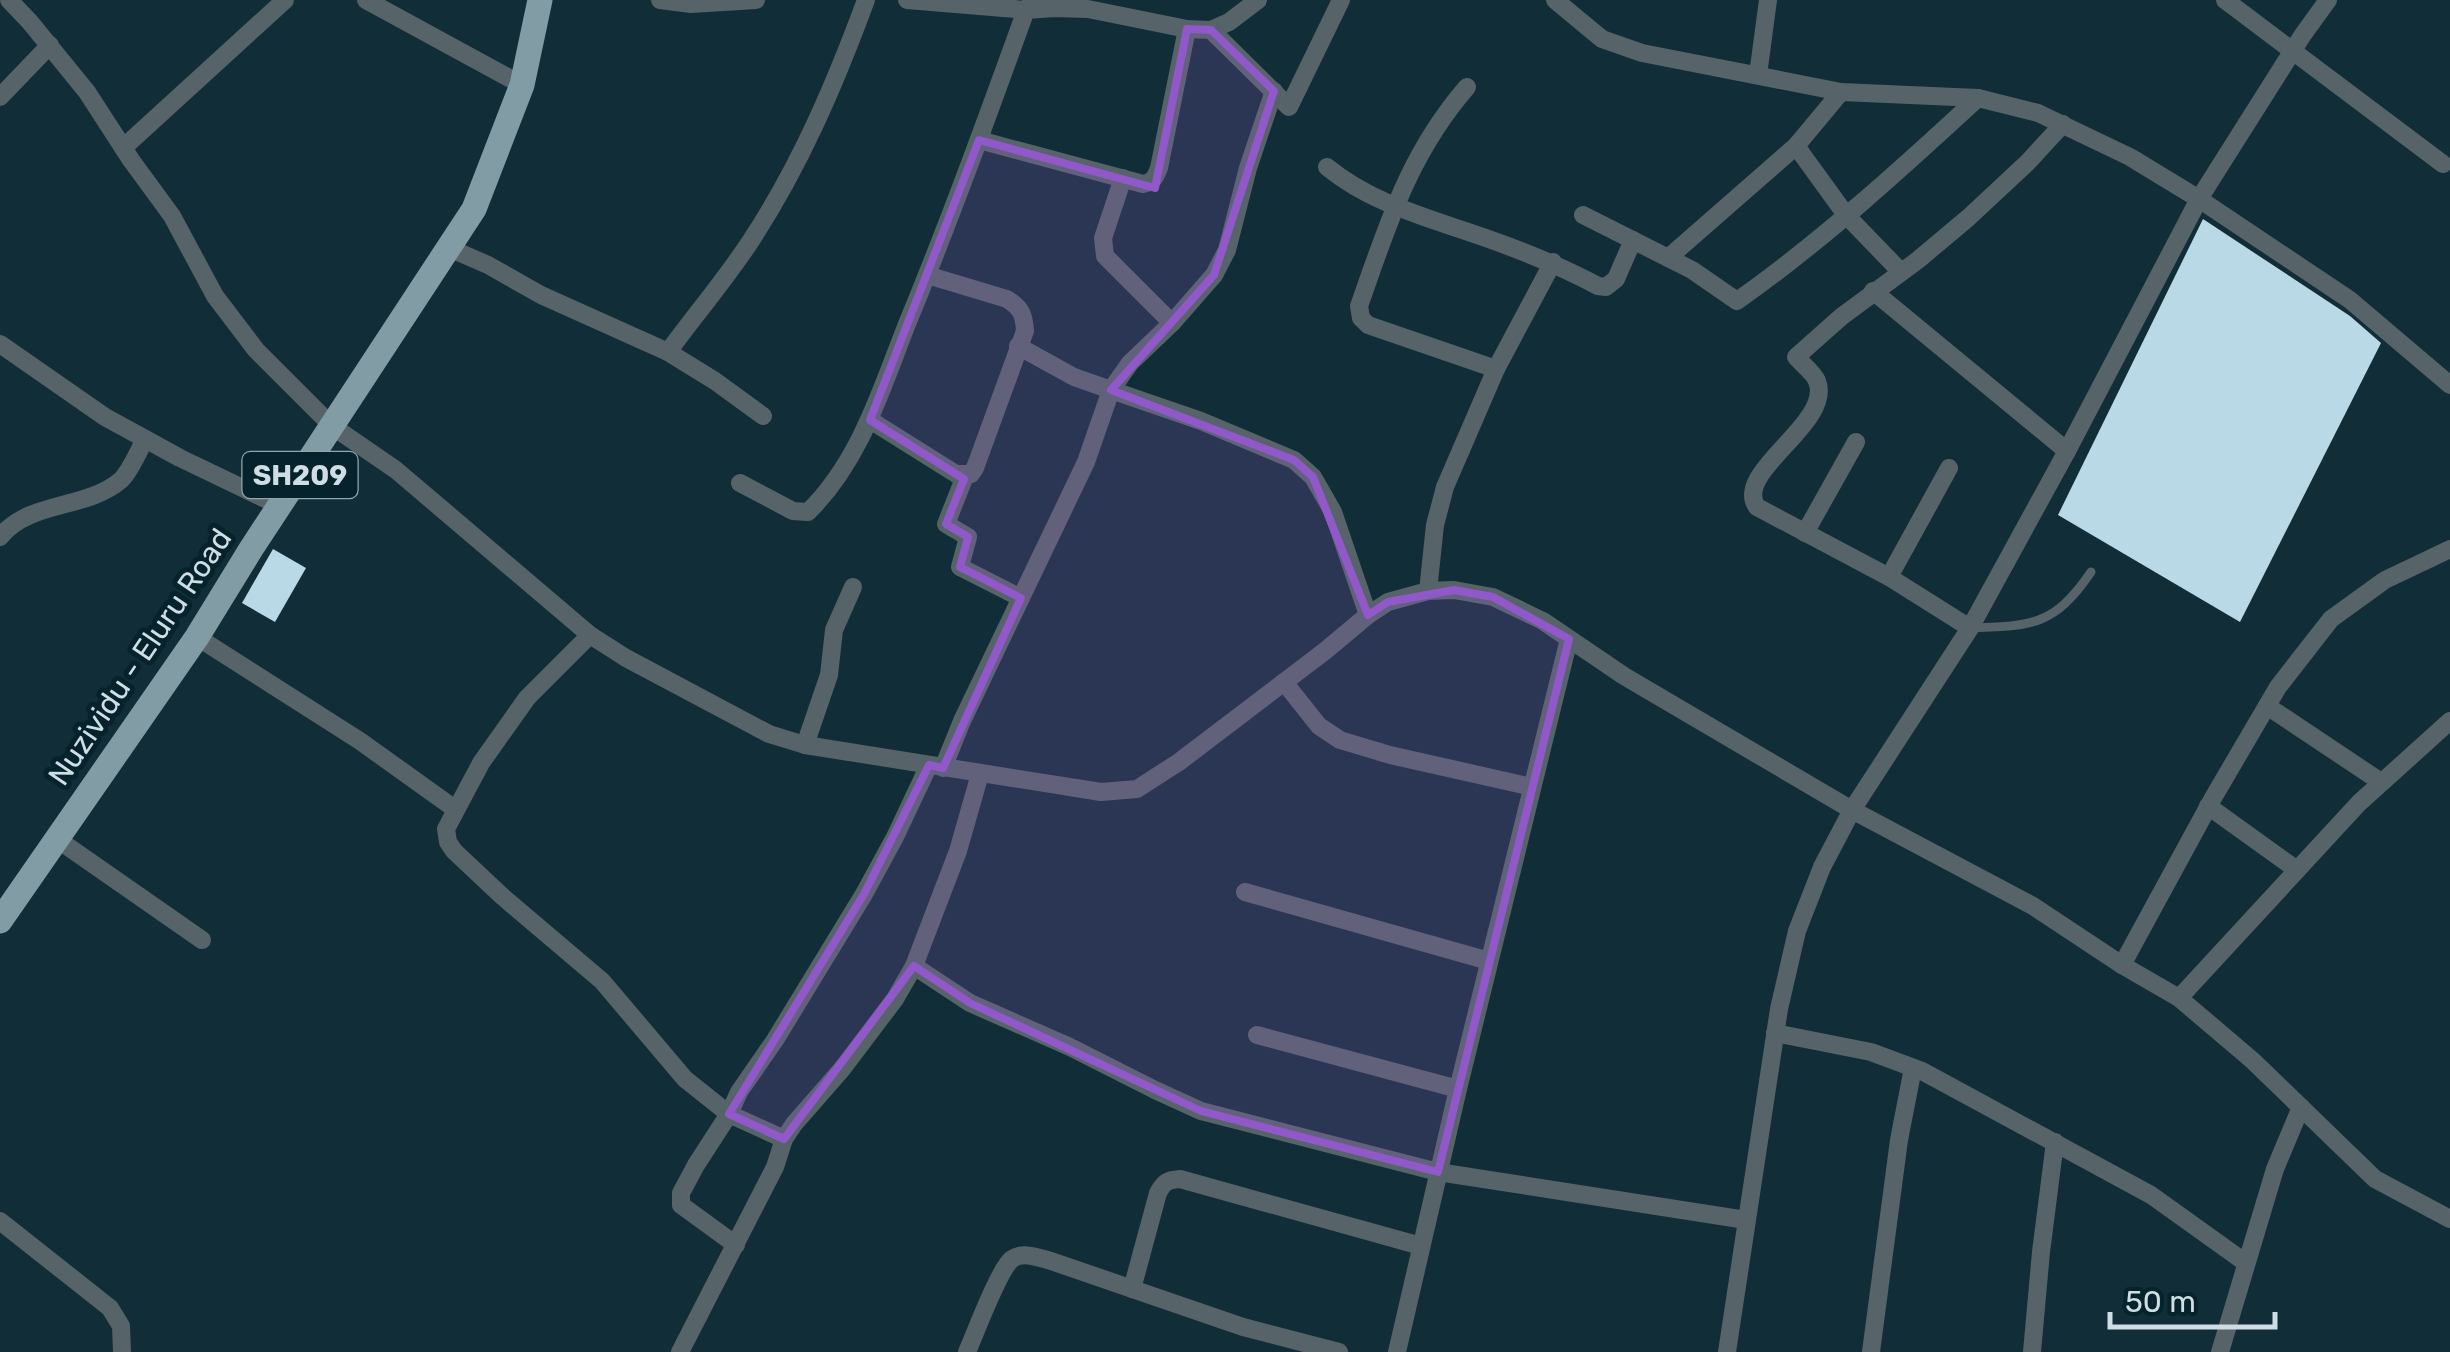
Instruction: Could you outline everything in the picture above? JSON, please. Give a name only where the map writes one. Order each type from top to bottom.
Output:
[{"type":"main road","name":"Nuzividu - Eluru Road","points":[[1,918],[198,637],[474,209],[522,85],[540,0]]},
{"type":"street","points":[[123,148],[286,0]]},
{"type":"street","points":[[366,0],[522,85]]},
{"type":"street","points":[[660,0],[691,4],[756,0]]},
{"type":"street","points":[[668,352],[749,244],[786,182],[823,111],[866,0]]},
{"type":"street","points":[[907,0],[1088,9],[1211,30],[1258,0]]},
{"type":"street","points":[[1211,30],[1289,107],[1342,0]]},
{"type":"street","points":[[1554,0],[1602,38],[1642,53],[1841,92],[1978,98],[2038,113],[2130,158],[2200,200],[2350,300],[2450,385]]},
{"type":"street","points":[[1758,76],[1768,0]]},
{"type":"street","points":[[2225,0],[2444,164]]},
{"type":"street","points":[[1727,1352],[1775,1034],[1797,932],[1822,866],[1852,810],[1970,628],[2200,200],[2328,0]]},
{"type":"street","points":[[740,483],[792,512],[808,512],[836,482],[870,420],[1030,5]]},
{"type":"street","points":[[17,7],[87,92],[172,216],[215,296],[256,350],[332,426],[396,470],[590,635],[770,734],[805,745],[1101,792],[1138,788],[1180,762],[1388,602],[1428,591],[1454,590],[1494,597],[1543,621],[1624,676],[1852,810],[2033,906],[2179,998],[2252,1060],[2375,1179],[2450,1219]]},
{"type":"street","points":[[979,140],[1143,184],[1155,179],[1188,29]]},
{"type":"street","points":[[0,96],[50,46]]},
{"type":"street","points":[[1468,87],[1446,112],[1415,161],[1394,207],[1359,306],[1368,325],[1496,369]]},
{"type":"street","points":[[736,1245],[681,1204],[682,1193],[739,1092],[864,894],[962,721],[1086,462],[1111,390],[1130,363],[1214,275],[1227,250],[1248,168],[1274,91]]},
{"type":"street","points":[[1668,258],[1796,146],[1841,92]]},
{"type":"street","points":[[1583,215],[1692,270],[1736,301],[1846,215],[1978,98]]},
{"type":"street","points":[[1970,628],[1889,577],[1757,507],[1751,498],[1752,490],[1813,412],[1819,398],[1817,380],[1796,358],[1873,291],[1968,218],[2062,124]]},
{"type":"street","points":[[1796,146],[1846,215],[1901,272]]},
{"type":"street","points":[[1327,167],[1344,182],[1394,207],[1553,262],[1598,286],[1606,287],[1616,280],[1634,240]]},
{"type":"street","points":[[1124,178],[1103,248],[1106,256],[1172,322]]},
{"type":"street","points":[[448,248],[668,352],[763,416]]},
{"type":"street","points":[[1428,591],[1435,525],[1446,486],[1496,369],[1553,262]]},
{"type":"street","points":[[870,420],[956,474],[965,476],[975,468],[1025,330],[1024,316],[1018,306],[1007,300],[928,275]]},
{"type":"street","points":[[1873,291],[2067,451]]},
{"type":"street","points":[[0,344],[105,417],[280,506]]},
{"type":"street","points":[[1018,346],[1074,377],[1202,421],[1294,460],[1313,476],[1334,512],[1368,615]]},
{"type":"street","points":[[0,537],[24,517],[96,496],[124,478],[146,439]]},
{"type":"street","points":[[1806,533],[1856,442]]},
{"type":"street","points":[[1889,577],[1949,468]]},
{"type":"street","points":[[965,476],[946,524],[968,537],[960,566],[1021,598]]},
{"type":"street","points":[[2122,965],[2278,687],[2331,619],[2385,580],[2446,554]]},
{"type":"street","points":[[805,745],[829,675],[834,630],[853,586]]},
{"type":"street","points":[[590,635],[527,698],[481,762],[446,830],[448,842],[502,897],[602,981],[685,1079],[730,1114],[784,1139]]},
{"type":"street","points":[[198,637],[360,740],[456,810]]},
{"type":"street","points":[[1397,1352],[1569,639]]},
{"type":"street","points":[[1284,682],[1319,726],[1340,740],[1532,787]]},
{"type":"street","points":[[2267,706],[2381,782]]},
{"type":"street","points":[[2179,998],[2381,782],[2450,721]]},
{"type":"street","points":[[680,1352],[775,1167],[784,1139],[895,999],[914,966],[958,851],[980,774]]},
{"type":"street","points":[[2208,806],[2298,870]]},
{"type":"street","points":[[57,839],[202,940]]},
{"type":"street","points":[[1245,892],[1489,961]]},
{"type":"street","points":[[914,966],[970,1003],[1201,1110],[1438,1172],[1746,1220]]},
{"type":"street","points":[[1775,1034],[1870,1052],[1913,1068],[2151,1195],[2246,1263]]},
{"type":"street","points":[[1257,1035],[1458,1089]]},
{"type":"street","points":[[1872,1352],[1913,1068]]},
{"type":"street","points":[[2220,1352],[2275,1169],[2301,1108]]},
{"type":"street","points":[[2032,1352],[2056,1142]]},
{"type":"street","points":[[1132,1290],[1158,1193],[1169,1180],[1180,1179],[1421,1246]]},
{"type":"street","points":[[0,1221],[110,1308],[122,1326],[122,1352]]},
{"type":"street","points":[[967,1352],[1003,1271],[1013,1258],[1025,1255],[1243,1327],[1339,1352]]},
{"type":"lane","points":[[1970,628],[2026,626],[2050,615],[2075,595],[2091,572]]},
{"type":"highlighted area","points":[[1187,29],[1211,30],[1274,91],[1214,275],[1111,390],[1294,460],[1313,477],[1368,615],[1388,602],[1454,590],[1493,597],[1569,639],[1438,1172],[1201,1111],[970,1003],[914,966],[784,1139],[729,1114],[864,894],[929,765],[943,768],[1021,598],[960,567],[968,537],[946,524],[964,479],[870,420],[979,140],[1155,188]]},
{"type":"building","points":[[2203,219],[2350,316],[2381,343],[2240,622],[2058,515]]},
{"type":"building","points":[[273,549],[306,568],[275,622],[242,603]]}]
